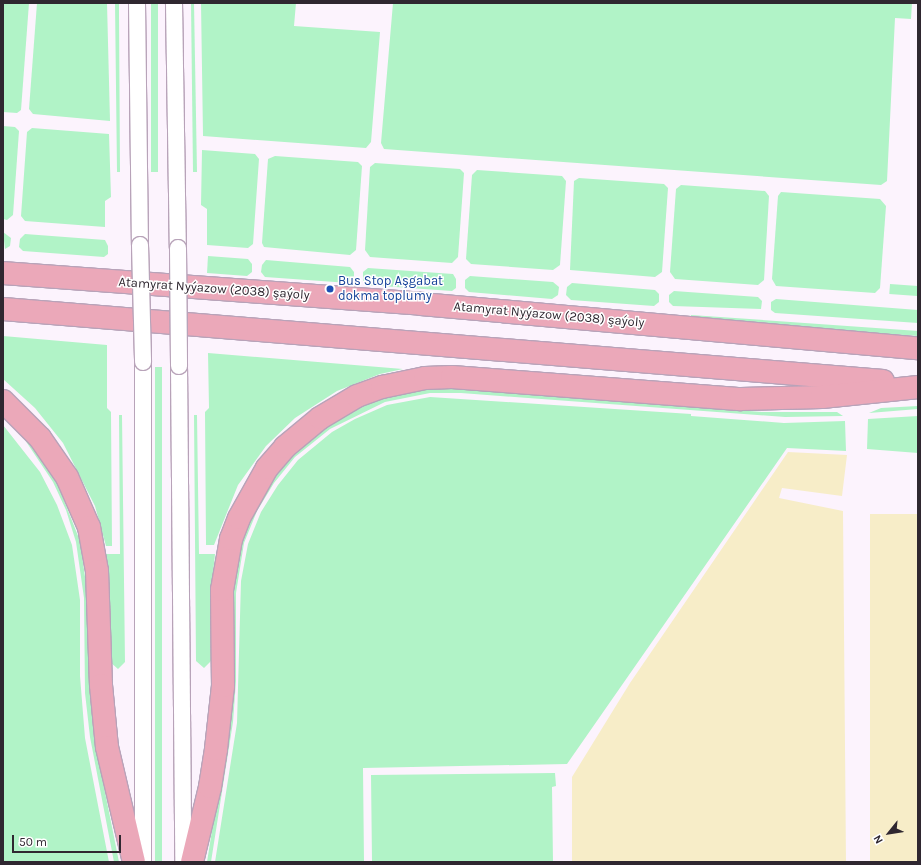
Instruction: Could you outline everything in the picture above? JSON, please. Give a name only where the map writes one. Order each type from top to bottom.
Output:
[{"type":"main road","name":"Atamyrat Nyýazow (2038) şaýoly","points":[[3,273],[421,304],[918,348]]},
{"type":"main road","points":[[3,309],[918,384]]},
{"type":"main road","points":[[192,862],[210,787],[216,750],[223,686],[222,590],[231,539],[239,518],[267,468],[285,447],[320,418],[357,396],[382,387],[425,378],[452,377],[741,399],[822,397],[918,387]]},
{"type":"main road","points":[[3,401],[40,438],[67,477],[89,527],[97,571],[101,685],[106,741],[134,862]]},
{"type":"street","points":[[138,3],[140,245],[143,362],[143,862]]},
{"type":"street","points":[[174,3],[178,248],[183,862]]},
{"type":"green space","points":[[3,3],[29,3],[21,110],[17,113],[3,112]]},
{"type":"green space","points":[[37,3],[107,3],[110,121],[33,114],[29,109]]},
{"type":"green space","points":[[115,3],[119,3],[120,172],[117,172]]},
{"type":"green space","points":[[151,3],[158,3],[158,172],[151,172]]},
{"type":"green space","points":[[191,3],[194,3],[197,172],[193,172]]},
{"type":"green space","points":[[201,3],[296,3],[294,26],[380,32],[371,142],[366,148],[203,136]]},
{"type":"green space","points":[[393,3],[912,3],[911,19],[895,18],[887,181],[881,185],[384,149],[381,143]]},
{"type":"green space","points":[[3,126],[15,127],[19,131],[13,215],[7,220],[3,219]]},
{"type":"green space","points":[[32,128],[109,134],[111,197],[105,201],[105,227],[25,221],[21,216],[27,132]]},
{"type":"green space","points":[[202,150],[255,154],[259,159],[253,244],[248,248],[207,245],[207,209],[201,205]]},
{"type":"green space","points":[[275,156],[358,162],[362,166],[356,250],[350,255],[264,247],[262,243],[268,159]]},
{"type":"green space","points":[[375,163],[460,169],[464,173],[458,257],[452,263],[370,257],[365,250],[370,167]]},
{"type":"green space","points":[[477,170],[562,176],[566,181],[560,265],[553,270],[471,264],[466,259],[472,175]]},
{"type":"green space","points":[[579,178],[664,184],[668,188],[662,272],[655,277],[570,270],[574,181]]},
{"type":"green space","points":[[681,185],[765,191],[769,196],[764,280],[758,285],[675,279],[670,272],[676,189]]},
{"type":"green space","points":[[781,192],[880,199],[886,206],[880,288],[875,293],[776,286],[772,279],[778,196]]},
{"type":"green space","points":[[3,232],[11,238],[10,246],[5,249]]},
{"type":"green space","points":[[25,234],[105,240],[108,246],[108,254],[104,257],[23,251],[19,247],[20,239]]},
{"type":"green space","points":[[208,256],[248,259],[252,264],[252,272],[247,276],[207,273]]},
{"type":"green space","points":[[266,260],[350,267],[354,272],[354,279],[349,283],[265,277],[261,272],[262,265]]},
{"type":"green space","points":[[368,268],[453,274],[456,279],[456,288],[452,291],[367,285],[363,281],[363,272]]},
{"type":"green space","points":[[470,276],[553,282],[559,287],[558,295],[552,299],[469,292],[465,288],[465,280]]},
{"type":"green space","points":[[572,283],[655,290],[659,294],[659,302],[654,306],[571,300],[566,295],[567,287]]},
{"type":"green space","points":[[890,284],[918,286],[917,296],[889,294]]},
{"type":"green space","points":[[674,291],[758,297],[762,301],[761,309],[673,306],[669,302],[669,295]]},
{"type":"green space","points":[[776,299],[918,310],[918,323],[775,313],[771,310],[771,302]]},
{"type":"green space","points":[[691,315],[918,331],[918,336],[691,320]]},
{"type":"green space","points":[[3,336],[107,345],[107,408],[111,412],[112,546],[106,546],[95,506],[63,443],[35,408],[3,379]]},
{"type":"green space","points":[[208,353],[403,369],[380,374],[337,391],[295,418],[266,446],[238,485],[214,545],[206,545],[205,412],[209,408]]},
{"type":"green space","points":[[155,367],[162,367],[162,862],[155,862]]},
{"type":"green space","points":[[446,388],[762,412],[837,412],[843,416],[785,417],[461,393],[430,393],[385,402],[330,429],[295,457],[274,483],[257,511],[244,543],[236,593],[236,681],[233,722],[211,862],[207,862],[219,786],[235,562],[248,523],[262,494],[281,467],[328,425],[351,411],[384,398],[416,390]]},
{"type":"green space","points":[[430,397],[691,414],[691,416],[784,423],[845,421],[846,451],[787,448],[567,764],[363,768],[364,862],[215,862],[237,723],[241,581],[248,544],[261,512],[278,485],[298,460],[332,432],[355,419],[387,405]]},
{"type":"green space","points":[[918,406],[918,409],[869,413],[881,408]]},
{"type":"green space","points":[[3,411],[23,431],[56,480],[80,541],[88,598],[90,693],[94,737],[119,862],[114,862],[90,737],[85,693],[84,598],[76,542],[66,510],[53,482],[25,440],[3,417]]},
{"type":"green space","points":[[119,415],[122,415],[125,662],[118,669],[110,662],[109,588],[104,554],[120,554]]},
{"type":"green space","points":[[194,415],[197,415],[199,554],[215,554],[210,604],[211,661],[204,668],[196,661]]},
{"type":"green space","points":[[918,416],[918,453],[867,449],[868,419]]},
{"type":"green space","points":[[3,425],[40,472],[57,505],[72,545],[80,600],[80,676],[85,738],[109,862],[3,862]]},
{"type":"green space","points":[[555,773],[556,786],[552,787],[553,862],[372,862],[371,775]]},
{"type":"sand","points":[[788,452],[847,455],[842,496],[782,488],[779,498],[843,511],[846,862],[572,862],[572,777],[630,683]]},
{"type":"sand","points":[[870,514],[918,514],[918,862],[870,862]]},
{"type":"place","name":"Bus Stop Aşgabat dokma toplumy","points":[[330,289]]}]
